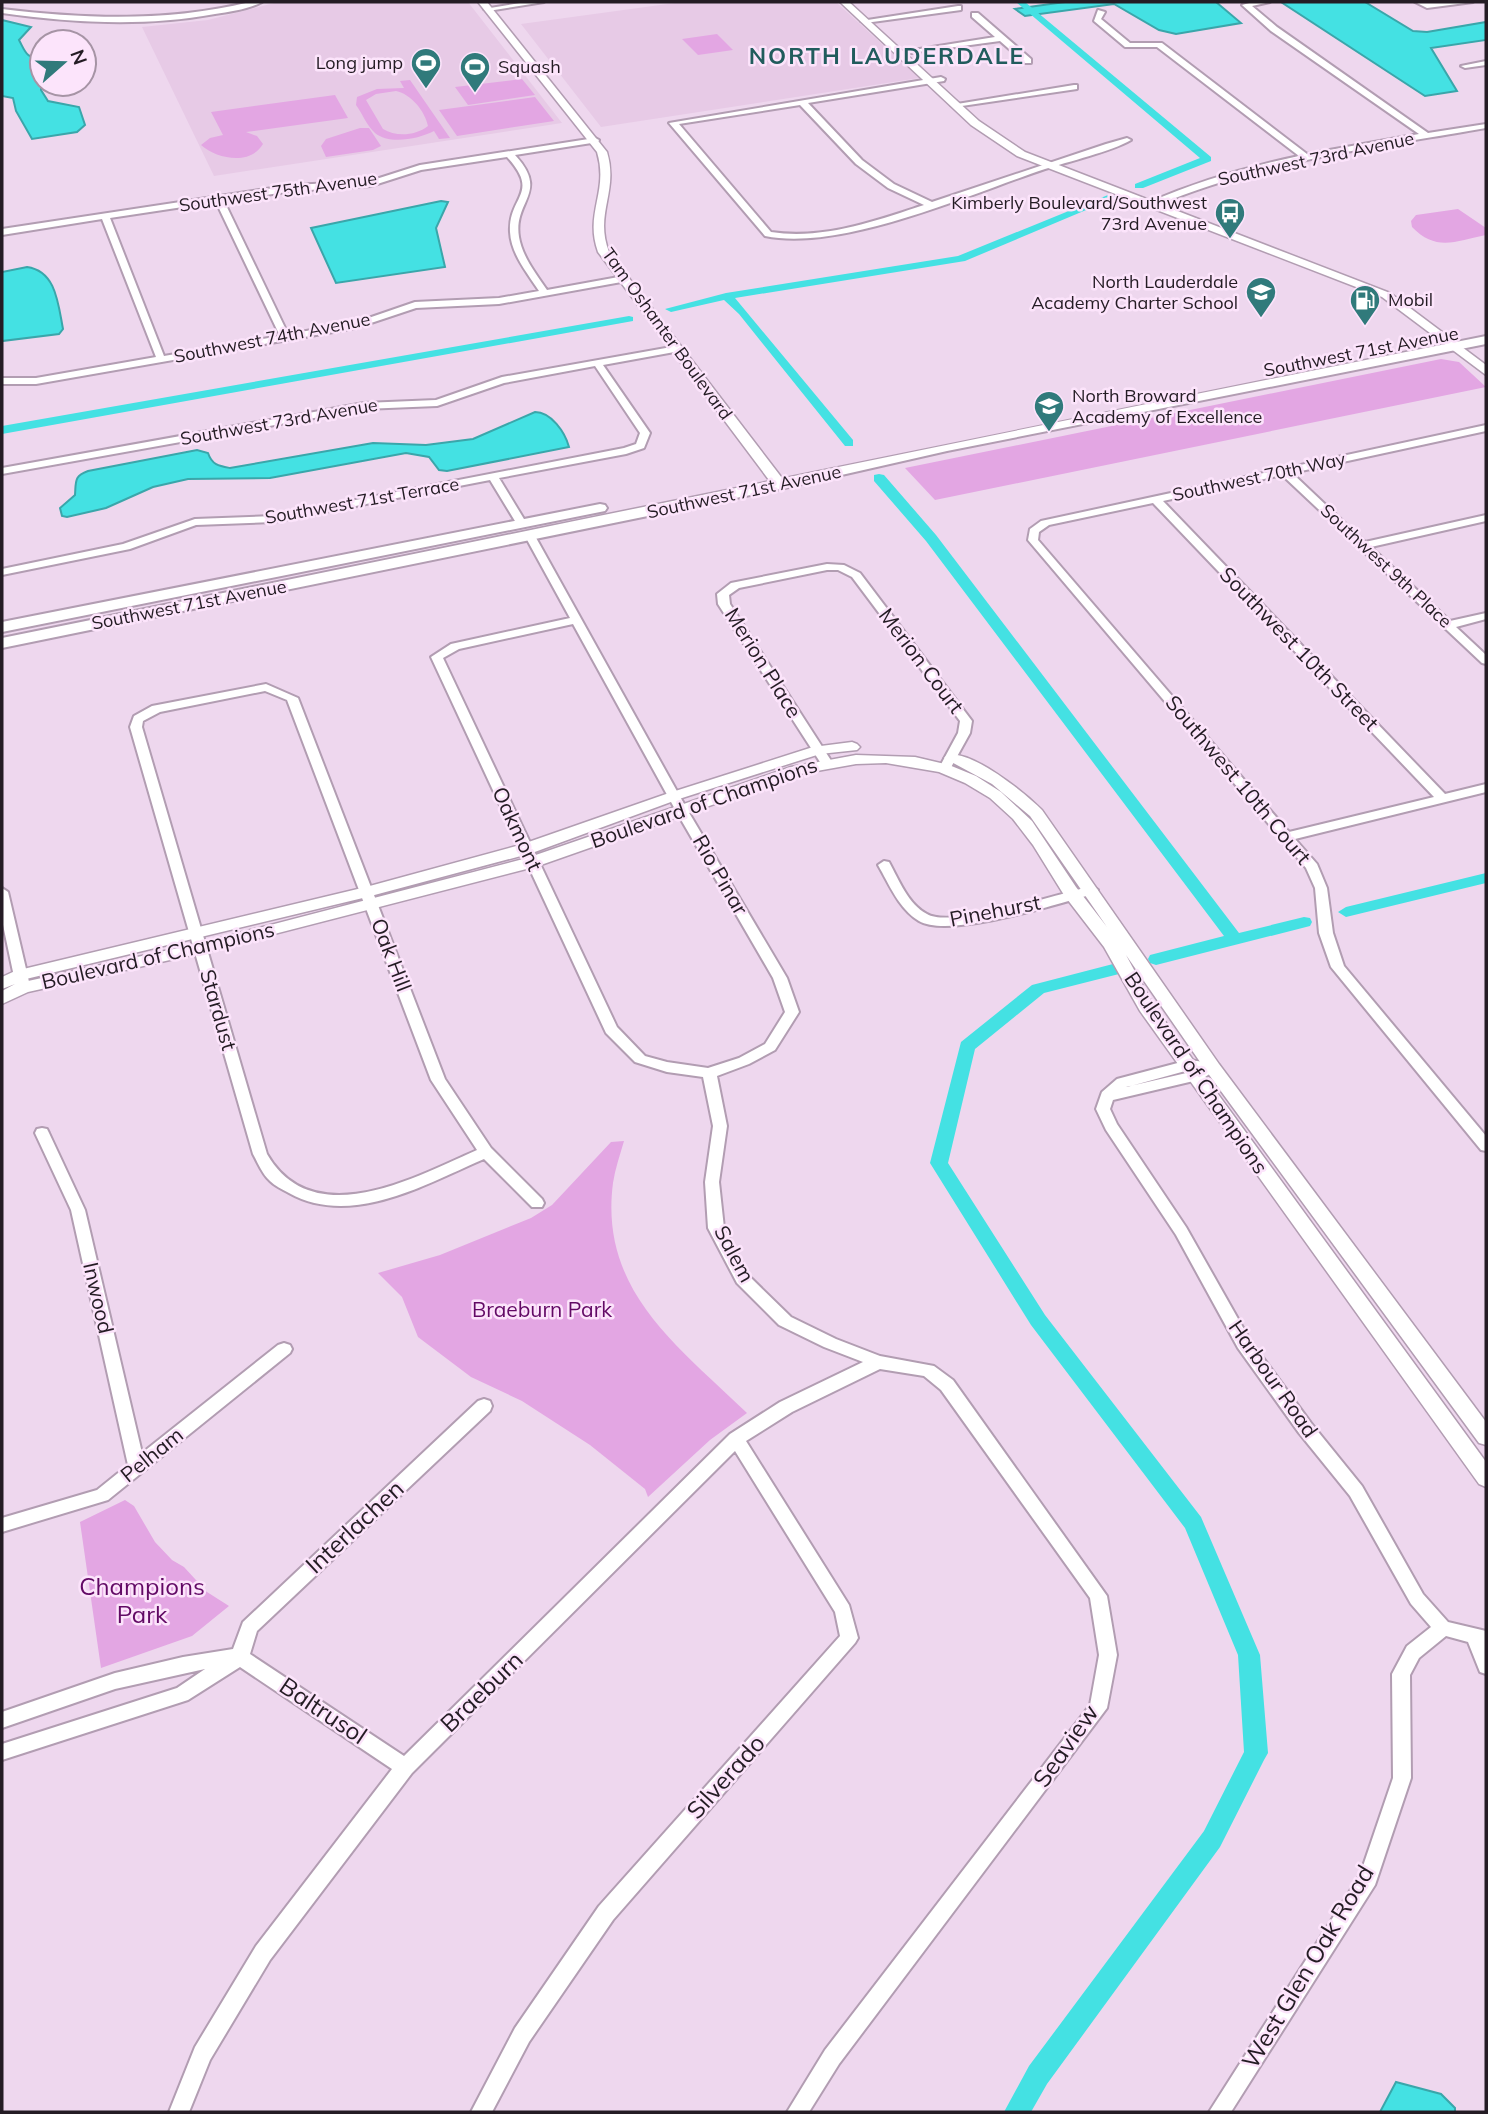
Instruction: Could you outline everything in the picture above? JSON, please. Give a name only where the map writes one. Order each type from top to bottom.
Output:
[{"type":"main road","name":"Southwest 71st Avenue","points":[[2,643],[490,544],[517,530],[526,530],[573,513],[947,447],[1456,340],[1486,327]]},
{"type":"main road","name":"Southwest 71st Avenue","points":[[2,629],[171,597],[192,589],[526,530],[775,479],[937,436],[1442,336],[1470,343],[1486,340]]},
{"type":"street","points":[[2,10],[71,20],[136,21],[215,13],[258,2]]},
{"type":"street","points":[[485,5],[540,2]]},
{"type":"street","points":[[844,2],[995,139],[1386,295],[1442,336]]},
{"type":"street","points":[[865,22],[958,8],[950,2]]},
{"type":"street","points":[[1267,2],[1246,5],[1274,29],[1427,136]]},
{"type":"street","points":[[1419,2],[1427,6],[1469,2]]},
{"type":"street","points":[[857,3],[1010,139],[1052,164]]},
{"type":"street","name":"Tam Oshanter Boulevard","points":[[485,5],[602,152],[608,176],[595,222],[597,238],[624,279],[775,479]]},
{"type":"street","points":[[1101,12],[1097,19],[1128,44],[1159,45],[1307,158]]},
{"type":"street","points":[[975,15],[1028,61]]},
{"type":"street","points":[[911,51],[1002,38]]},
{"type":"street","points":[[1465,66],[1486,63]]},
{"type":"street","points":[[941,79],[674,123],[760,226],[768,234],[781,238],[810,236],[870,224],[1127,140]]},
{"type":"street","points":[[955,105],[1074,87]]},
{"type":"street","points":[[802,102],[870,170],[891,186],[931,205]]},
{"type":"street","name":"Southwest 73rd Avenue","points":[[1154,203],[1227,175],[1486,126]]},
{"type":"street","name":"Southwest 75th Avenue","points":[[2,232],[293,188],[370,183],[413,169],[595,140]]},
{"type":"street","points":[[509,154],[526,175],[527,184],[515,219],[514,234],[525,262],[545,293]]},
{"type":"street","points":[[219,199],[285,337]]},
{"type":"street","points":[[1154,203],[1394,290],[1456,340],[1486,370]]},
{"type":"street","points":[[105,216],[161,359]]},
{"type":"street","name":"Southwest 74th Avenue","points":[[2,381],[36,381],[372,321],[415,305],[479,303],[624,279]]},
{"type":"street","points":[[1470,343],[1486,355]]},
{"type":"street","name":"Southwest 73rd Avenue","points":[[2,471],[364,405],[437,403],[502,380],[677,349]]},
{"type":"street","name":"Southwest 71st Terrace","points":[[2,572],[126,547],[195,522],[273,519],[494,478],[640,446],[645,433],[597,363]]},
{"type":"street","name":"Southwest 70th Way","points":[[1034,531],[1045,523],[1486,428]]},
{"type":"street","name":"Southwest 9th Place","points":[[1285,471],[1486,661]]},
{"type":"street","name":"Rio Pinar","points":[[494,478],[526,530],[678,804],[780,978],[792,1012],[770,1046],[744,1061],[709,1073]]},
{"type":"street","name":"Southwest 10th Street","points":[[1155,499],[1443,799]]},
{"type":"street","points":[[1365,545],[1486,518]]},
{"type":"street","name":"Southwest 10th Court","points":[[1034,531],[1033,540],[1289,836],[1312,867],[1321,888],[1326,933],[1338,967],[1486,1146]]},
{"type":"street","name":"Merion Place","points":[[822,756],[724,604],[723,594],[735,585],[827,567],[840,567]]},
{"type":"street","name":"Merion Court","points":[[840,567],[856,575],[965,721],[964,733],[947,762]]},
{"type":"street","points":[[1448,625],[1486,616]]},
{"type":"street","name":"Oakmont","points":[[576,620],[455,646],[437,657],[611,1030],[640,1059],[667,1067],[709,1073]]},
{"type":"street","name":"Stardust","points":[[277,690],[266,687],[168,707],[138,719],[136,727],[260,1154],[276,1179],[305,1196],[343,1202],[379,1195],[486,1152]]},
{"type":"street","name":"Oak Hill","points":[[277,690],[292,698],[438,1080],[486,1152],[537,1203]]},
{"type":"street","name":"Boulevard of Champions","points":[[2,983],[22,981],[198,940],[529,856],[678,804],[796,769],[822,756],[947,762],[988,773],[1014,790],[1037,813],[1092,890],[1136,971],[1146,1007],[1200,1070],[1486,1437]]},
{"type":"street","name":"Boulevard of Champions","points":[[947,762],[1002,799],[1022,819],[1073,894],[1115,950],[1136,971]]},
{"type":"street","points":[[1289,836],[1486,788]]},
{"type":"street","name":"Pinehurst","points":[[884,865],[913,911],[928,921],[953,923],[1092,890]]},
{"type":"street","points":[[2,892],[22,981]]},
{"type":"street","name":"Boulevard of Champions","points":[[2,998],[22,981]]},
{"type":"street","name":"Boulevard of Champions","points":[[1200,1070],[1486,1478]]},
{"type":"street","name":"Harbour Road","points":[[1200,1070],[1107,1096],[1103,1109],[1111,1126],[1181,1231],[1244,1343],[1305,1428],[1356,1491],[1417,1599],[1443,1628]]},
{"type":"street","name":"Salem","points":[[709,1073],[720,1126],[712,1182],[716,1228],[742,1279],[785,1321],[830,1343],[879,1362]]},
{"type":"street","name":"Inwood","points":[[42,1133],[78,1210],[137,1468]]},
{"type":"street","name":"Pelham","points":[[2,1525],[102,1495],[284,1349]]},
{"type":"street","name":"Braeburn","points":[[179,2112],[202,2054],[262,1953],[405,1767],[736,1439],[786,1407],[879,1362]]},
{"type":"street","name":"Seaview","points":[[797,2112],[832,2057],[1098,1708],[1108,1655],[1098,1596],[947,1385],[928,1370],[879,1362]]},
{"type":"street","name":"Interlachen","points":[[240,1657],[249,1627],[484,1406]]},
{"type":"street","name":"Silverado","points":[[481,2112],[522,2035],[606,1913],[849,1638],[843,1610],[736,1439]]},
{"type":"street","points":[[1443,1628],[1482,1634],[1486,1666]]},
{"type":"street","name":"West Glen Oak Road","points":[[1219,2112],[1368,1879],[1402,1778],[1401,1674],[1413,1652],[1443,1628]]},
{"type":"street","points":[[2,1720],[115,1681],[183,1665],[240,1657]]},
{"type":"street","points":[[2,1752],[182,1694],[240,1657]]},
{"type":"street","name":"Baltrusol","points":[[240,1657],[405,1767]]},
{"type":"shaded area","points":[[278,2],[468,2],[562,123],[214,176],[142,27],[208,20]]},
{"type":"shaded area","points":[[682,2],[836,2],[919,78],[601,127],[521,24]]},
{"type":"shaded area","points":[[1065,2],[1216,2],[1241,23],[1176,34],[1159,30],[1114,4],[1025,16],[1015,9]]},
{"type":"shaded area","points":[[1281,2],[1365,2],[1413,31],[1427,32],[1486,22],[1486,40],[1431,48],[1457,91],[1425,96]]},
{"type":"shaded area","points":[[2,20],[31,27],[19,40],[28,55],[28,98],[46,98],[48,101],[79,107],[85,125],[77,132],[32,139],[16,111],[13,98],[2,96]]},
{"type":"shaded area","points":[[441,201],[448,202],[436,228],[445,267],[336,283],[311,228]]},
{"type":"shaded area","points":[[27,267],[37,270],[50,282],[57,299],[63,329],[59,334],[2,341],[2,272]]},
{"type":"shaded area","points":[[535,412],[552,419],[569,447],[447,471],[439,470],[429,457],[406,453],[270,478],[188,479],[153,487],[106,508],[67,517],[62,516],[60,508],[75,495],[78,477],[88,471],[197,450],[208,453],[216,464],[230,468],[373,443],[426,445],[473,439]]},
{"type":"shaded area","points":[[1396,2082],[1441,2094],[1455,2108],[1455,2112],[1380,2112]]},
{"type":"green space","points":[[717,34],[733,50],[698,55],[682,39]]},
{"type":"green space","points":[[522,79],[535,95],[468,105],[455,87]]},
{"type":"green space","points":[[410,80],[450,138],[439,139],[434,131],[396,140],[381,137],[372,130],[356,105],[357,97],[377,89],[404,88],[400,81]],"holes":[[[396,91],[417,104],[428,126],[406,134],[383,129],[366,100],[376,94]]]},
{"type":"green space","points":[[335,95],[348,118],[246,132],[257,136],[263,144],[257,151],[242,158],[224,157],[201,145],[210,138],[223,135],[211,112]]},
{"type":"green space","points":[[535,97],[554,121],[457,136],[439,110]]},
{"type":"green space","points":[[360,128],[369,128],[381,146],[373,150],[326,157],[321,146],[326,139]]},
{"type":"green space","points":[[1458,209],[1486,228],[1486,235],[1447,243],[1429,240],[1412,227],[1411,221],[1416,215]]},
{"type":"green space","points":[[1441,359],[1459,362],[1486,387],[935,500],[905,468]]},
{"type":"green space","name":"Braeburn Park","points":[[624,1141],[613,1183],[612,1221],[618,1255],[631,1286],[671,1339],[747,1413],[710,1440],[648,1497],[645,1489],[590,1445],[522,1401],[471,1377],[418,1337],[402,1297],[378,1273],[440,1255],[531,1218],[552,1205],[611,1142]]},
{"type":"green space","name":"Champions Park","points":[[125,1500],[134,1506],[155,1542],[172,1560],[184,1567],[207,1592],[229,1606],[192,1636],[101,1668],[80,1522]]},
{"type":"waterway","points":[[1020,2],[1207,159],[1139,186]]},
{"type":"waterway","points":[[726,296],[961,259],[1112,197]]},
{"type":"waterway","points":[[671,309],[726,296]]},
{"type":"waterway","points":[[726,296],[743,312],[849,443]]},
{"type":"waterway","points":[[2,430],[629,319]]},
{"type":"waterway","points":[[879,478],[931,538],[1235,939]]},
{"type":"waterway","points":[[1346,912],[1486,878]]},
{"type":"waterway","points":[[1235,939],[1304,922]]},
{"type":"waterway","points":[[1156,959],[1235,939]]},
{"type":"waterway","points":[[1017,2112],[1038,2075],[1212,1839],[1256,1753],[1249,1655],[1194,1523],[1038,1320],[939,1163],[967,1046],[1038,989],[1113,970]]},
{"type":"place","name":"Long jump","points":[[426,90]]},
{"type":"place","name":"Squash","points":[[475,94]]},
{"type":"place","name":"Kimberly Boulevard/Southwest 73rd Avenue","points":[[1230,240]]},
{"type":"place","name":"North Lauderdale Academy Charter School","points":[[1261,319]]},
{"type":"place","name":"Mobil","points":[[1365,327]]},
{"type":"place","name":"North Broward Academy of Excellence","points":[[1049,433]]},
{"type":"district","name":"NORTH LAUDERDALE","points":[[887,56]]}]
